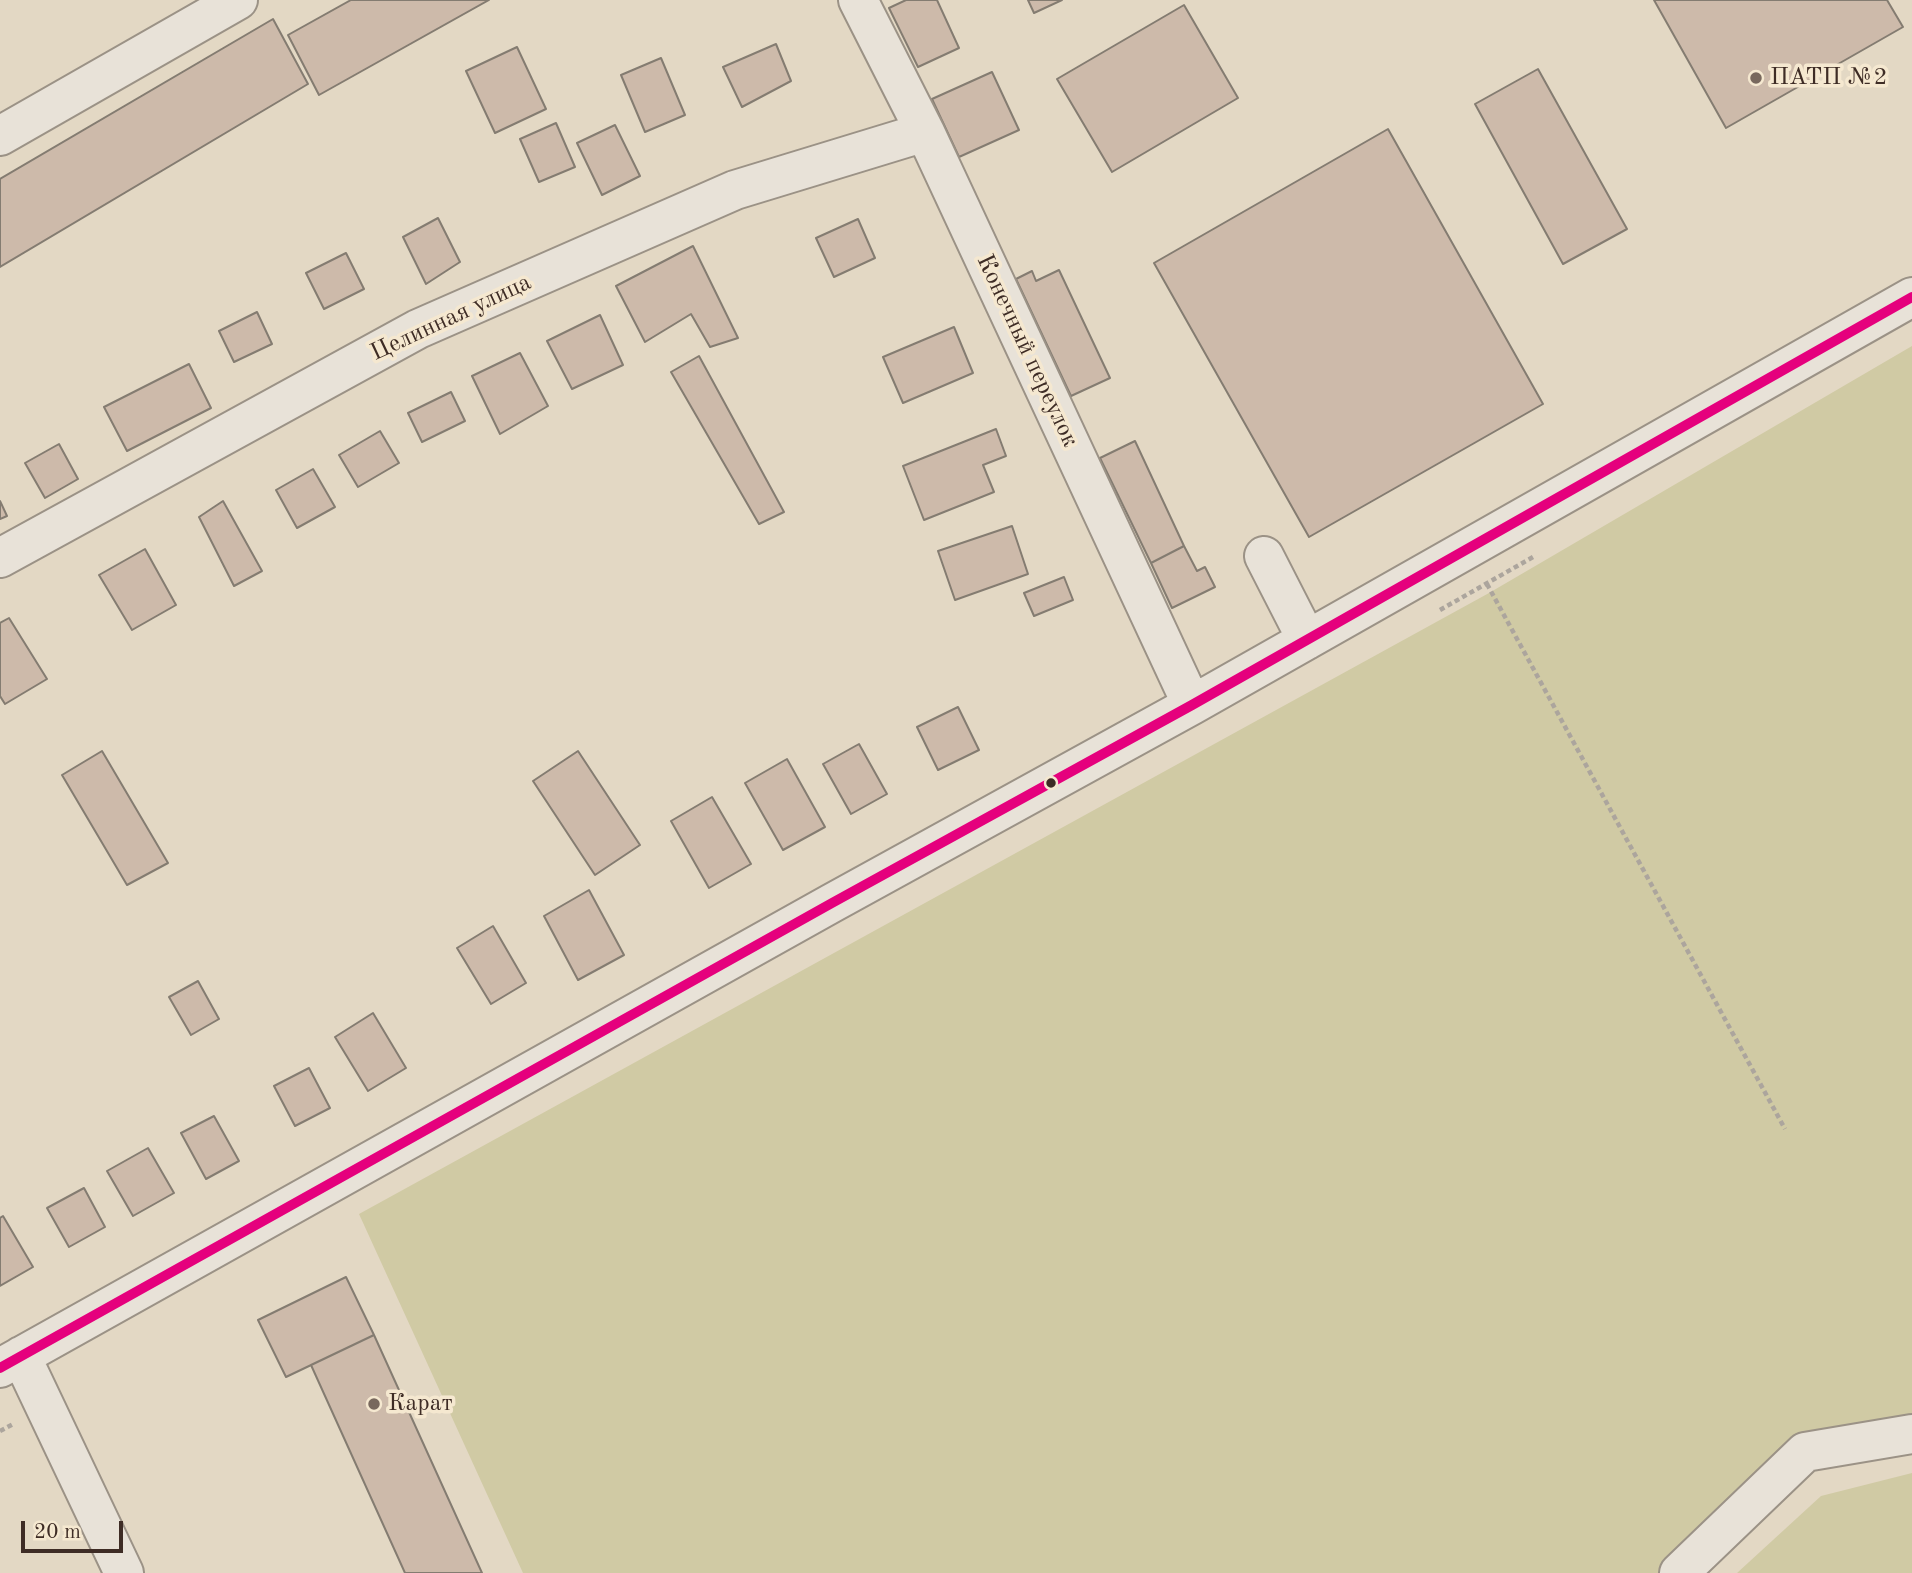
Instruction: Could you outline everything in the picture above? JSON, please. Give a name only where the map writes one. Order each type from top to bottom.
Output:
[{"type":"street","points":[[0,136],[238,0]]},
{"type":"street","name":"Конечный переулок","points":[[858,0],[925,132],[1192,705]]},
{"type":"street","name":"Целинная улица","points":[[0,558],[418,329],[734,190],[925,132]]},
{"type":"street","points":[[124,1573],[11,1362],[1192,705],[1912,297]]},
{"type":"street","points":[[1264,556],[1307,640]]},
{"type":"street","points":[[1679,1573],[1805,1452],[1912,1434]]},
{"type":"path","points":[[1487,584],[1785,1129]]},
{"type":"shaded area","points":[[1912,346],[1912,1420],[1791,1441],[1663,1573],[523,1573],[359,1214],[1489,593]]},
{"type":"shaded area","points":[[1912,1473],[1912,1573],[1737,1573],[1821,1496]]},
{"type":"building","points":[[351,0],[489,0],[319,95],[288,35]]},
{"type":"building","points":[[906,0],[937,0],[959,48],[918,67],[889,8]]},
{"type":"building","points":[[1028,0],[1062,0],[1034,13]]},
{"type":"building","name":"ПАТП №2","points":[[1654,0],[1887,0],[1903,27],[1726,128]]},
{"type":"building","points":[[1184,5],[1238,98],[1112,172],[1057,79]]},
{"type":"building","points":[[273,19],[308,84],[0,267],[0,179]]},
{"type":"building","points":[[776,44],[791,81],[742,107],[723,67]]},
{"type":"building","points":[[517,47],[546,109],[495,133],[466,71]]},
{"type":"building","points":[[661,58],[685,115],[645,132],[621,75]]},
{"type":"building","points":[[1538,69],[1627,229],[1563,264],[1475,104]]},
{"type":"building","points":[[992,72],[1019,130],[959,157],[932,99]]},
{"type":"building","points":[[556,123],[575,167],[539,182],[520,139]]},
{"type":"building","points":[[615,125],[640,176],[602,195],[577,143]]},
{"type":"building","points":[[1388,129],[1543,404],[1309,537],[1154,263]]},
{"type":"building","points":[[438,218],[460,262],[426,284],[403,237]]},
{"type":"building","points":[[858,219],[875,258],[834,277],[816,238]]},
{"type":"building","points":[[693,246],[738,338],[710,347],[691,314],[645,342],[616,286]]},
{"type":"building","points":[[346,253],[364,289],[324,309],[306,273]]},
{"type":"building","points":[[1059,270],[1110,378],[1071,396],[1016,279],[1032,271],[1036,281]]},
{"type":"building","points":[[257,312],[272,344],[234,362],[219,331]]},
{"type":"building","points":[[600,315],[623,365],[572,389],[547,341]]},
{"type":"building","points":[[954,327],[973,373],[903,403],[883,357]]},
{"type":"building","points":[[520,353],[548,406],[500,434],[472,376]]},
{"type":"building","points":[[699,356],[784,512],[759,524],[671,372]]},
{"type":"building","points":[[189,364],[211,408],[127,451],[104,407]]},
{"type":"building","points":[[451,392],[465,421],[422,442],[408,413]]},
{"type":"building","points":[[996,429],[1006,456],[983,465],[994,492],[924,520],[903,466]]},
{"type":"building","points":[[380,431],[399,463],[358,487],[339,455]]},
{"type":"building","points":[[1135,441],[1184,546],[1151,563],[1100,458]]},
{"type":"building","points":[[59,444],[78,479],[45,498],[25,463]]},
{"type":"building","points":[[313,469],[335,507],[297,528],[276,490]]},
{"type":"building","points":[[0,501],[7,516],[0,519]]},
{"type":"building","points":[[223,501],[262,571],[234,586],[199,517]]},
{"type":"building","points":[[1012,526],[1028,574],[955,600],[938,551]]},
{"type":"building","points":[[1184,546],[1197,571],[1205,567],[1215,587],[1172,608],[1151,563]]},
{"type":"building","points":[[145,549],[176,605],[132,630],[99,575]]},
{"type":"building","points":[[1064,577],[1073,600],[1034,616],[1024,593]]},
{"type":"building","points":[[9,618],[47,679],[5,704],[0,696],[0,623]]},
{"type":"building","points":[[958,707],[979,750],[938,770],[917,727]]},
{"type":"building","points":[[859,744],[887,794],[851,814],[823,764]]},
{"type":"building","points":[[102,751],[168,863],[127,885],[62,775]]},
{"type":"building","points":[[578,751],[640,845],[595,875],[533,781]]},
{"type":"building","points":[[787,759],[825,827],[783,850],[745,783]]},
{"type":"building","points":[[712,797],[751,864],[709,888],[671,821]]},
{"type":"building","points":[[589,890],[624,955],[578,980],[544,916]]},
{"type":"building","points":[[493,926],[526,983],[491,1004],[457,948]]},
{"type":"building","points":[[198,981],[219,1019],[191,1035],[169,997]]},
{"type":"building","points":[[373,1013],[406,1068],[368,1091],[335,1037]]},
{"type":"building","points":[[309,1068],[330,1108],[295,1126],[274,1086]]},
{"type":"building","points":[[214,1116],[239,1161],[206,1179],[181,1133]]},
{"type":"building","points":[[148,1148],[174,1193],[133,1216],[107,1171]]},
{"type":"building","points":[[84,1188],[105,1227],[69,1247],[47,1208]]},
{"type":"building","points":[[3,1216],[33,1267],[0,1286],[0,1218]]},
{"type":"building","points":[[346,1277],[374,1335],[286,1377],[258,1320]]},
{"type":"building","points":[[374,1335],[482,1573],[405,1573],[311,1365]]},
{"type":"transit line","points":[[0,1368],[1192,705],[1912,297]]},
{"type":"place","name":"ПАТП №2","points":[[1756,78]]},
{"type":"place","name":"Карат","points":[[374,1404]]}]
